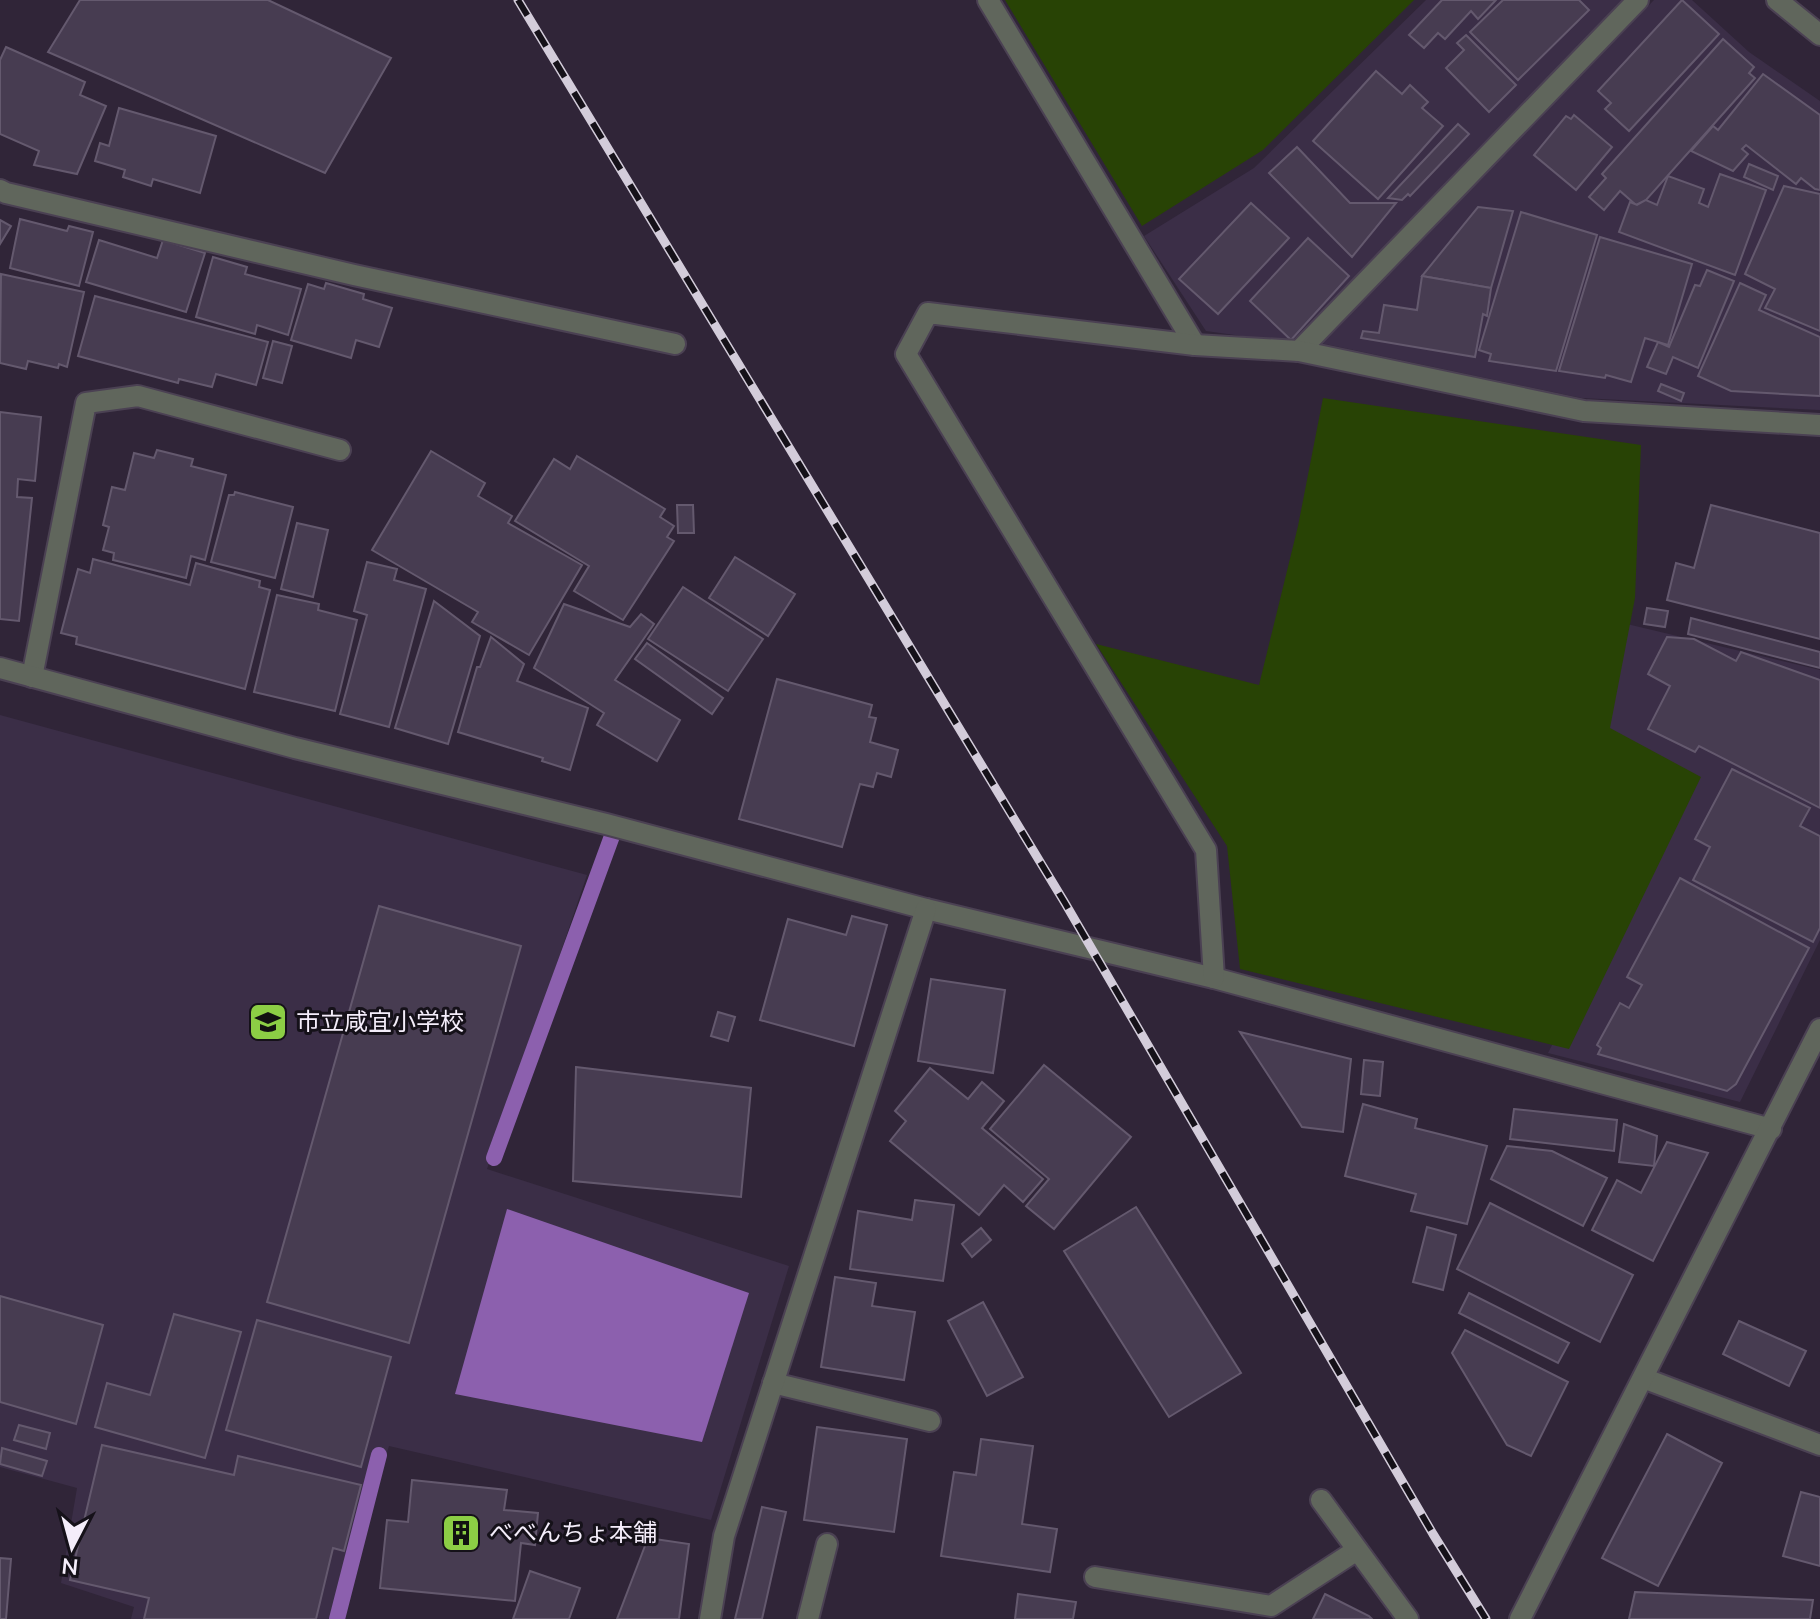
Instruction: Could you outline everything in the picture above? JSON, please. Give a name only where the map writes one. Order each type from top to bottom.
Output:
[{"type":"street","points":[[988,0],[1195,345]]},
{"type":"street","points":[[1299,351],[1638,0]]},
{"type":"street","points":[[1777,0],[1820,35]]},
{"type":"street","points":[[0,190],[339,271],[675,344]]},
{"type":"street","points":[[1214,978],[1206,850],[906,354],[928,313],[1195,345],[1299,351],[1584,411],[1820,425]]},
{"type":"street","points":[[32,677],[86,403],[138,396],[340,450]]},
{"type":"street","points":[[0,668],[295,748],[606,824],[926,909],[1214,978],[1771,1129]]},
{"type":"street","points":[[710,1619],[724,1536],[926,909]]},
{"type":"street","points":[[1520,1619],[1820,1029]]},
{"type":"street","points":[[1643,1378],[1820,1445]]},
{"type":"street","points":[[773,1383],[930,1421]]},
{"type":"street","points":[[1321,1500],[1408,1619]]},
{"type":"street","points":[[808,1619],[827,1544]]},
{"type":"street","points":[[1095,1577],[1271,1606],[1357,1550]]},
{"type":"shaded area","points":[[1426,0],[1626,0],[1298,344],[1206,331],[1144,236],[1254,168]]},
{"type":"shaded area","points":[[1654,0],[1692,0],[1749,52],[1820,101],[1820,410],[1581,398],[1320,343]]},
{"type":"shaded area","points":[[1627,624],[1820,670],[1820,940],[1740,1102],[1548,1053],[1687,779],[1600,734]]},
{"type":"shaded area","name":"市立咸宜小学校","points":[[0,715],[587,875],[487,1169],[789,1266],[711,1520],[389,1446],[332,1619],[131,1619],[134,1607],[61,1583],[77,1488],[0,1467]]},
{"type":"shaded area","points":[[507,1209],[749,1293],[702,1442],[455,1394]]},
{"type":"green space","points":[[1005,0],[1414,0],[1263,150],[1142,226]]},
{"type":"green space","points":[[1323,398],[1641,445],[1635,598],[1610,728],[1701,777],[1569,1049],[1240,969],[1227,846],[1096,644],[1259,685],[1298,526]]},
{"type":"building","points":[[80,0],[268,0],[391,58],[325,173],[48,52]]},
{"type":"building","points":[[1442,0],[1496,0],[1478,19],[1471,11],[1445,39],[1438,33],[1424,48],[1409,35]]},
{"type":"building","points":[[1503,0],[1579,0],[1589,10],[1518,80],[1470,32]]},
{"type":"building","points":[[1682,0],[1719,34],[1629,131],[1605,109],[1611,103],[1598,91]]},
{"type":"building","points":[[1466,35],[1516,85],[1489,112],[1446,68],[1464,50],[1457,43]]},
{"type":"building","points":[[1723,39],[1754,67],[1749,73],[1755,78],[1646,200],[1636,205],[1620,191],[1604,210],[1589,197],[1606,178],[1602,174]]},
{"type":"building","points":[[6,47],[85,82],[80,95],[106,106],[77,174],[34,165],[39,151],[0,134],[0,60]]},
{"type":"building","points":[[1376,71],[1402,94],[1410,85],[1428,102],[1422,108],[1443,126],[1378,199],[1313,141]]},
{"type":"building","points":[[1763,74],[1820,115],[1820,190],[1801,178],[1796,184],[1746,145],[1742,149],[1748,154],[1733,171],[1691,151],[1713,126],[1718,130]]},
{"type":"building","points":[[119,108],[216,136],[200,193],[153,179],[151,186],[123,177],[125,170],[95,161],[100,143],[109,146]]},
{"type":"building","points":[[1574,115],[1612,147],[1576,190],[1534,155],[1566,116],[1571,119]]},
{"type":"building","points":[[1458,124],[1469,134],[1410,196],[1408,194],[1402,200],[1388,198]]},
{"type":"building","points":[[1297,147],[1350,203],[1396,203],[1352,257],[1269,173]]},
{"type":"building","points":[[1749,164],[1778,176],[1773,190],[1744,177]]},
{"type":"building","points":[[1720,174],[1766,190],[1735,275],[1619,232],[1630,202],[1637,205],[1646,200],[1657,205],[1668,176],[1704,189],[1699,203],[1708,207]]},
{"type":"building","points":[[1784,186],[1820,194],[1820,331],[1765,308],[1775,289],[1745,274]]},
{"type":"building","points":[[1251,203],[1289,238],[1218,314],[1179,279]]},
{"type":"building","points":[[1478,207],[1513,211],[1491,288],[1422,276]]},
{"type":"building","points":[[1521,212],[1597,235],[1556,371],[1489,361],[1491,354],[1479,350]]},
{"type":"building","points":[[20,219],[67,231],[69,226],[93,232],[79,286],[10,268]]},
{"type":"building","points":[[0,220],[11,226],[0,244]]},
{"type":"building","points":[[1600,237],[1692,264],[1668,345],[1645,338],[1631,382],[1606,375],[1605,378],[1559,371]]},
{"type":"building","points":[[1308,238],[1349,276],[1291,340],[1250,301]]},
{"type":"building","points":[[99,240],[157,258],[163,240],[205,253],[186,312],[86,282]]},
{"type":"building","points":[[213,257],[247,267],[245,274],[301,289],[288,335],[257,325],[255,334],[196,317]]},
{"type":"building","points":[[1707,270],[1734,281],[1698,368],[1673,357],[1666,374],[1647,367],[1658,342],[1669,347],[1695,285],[1700,286]]},
{"type":"building","points":[[1,274],[84,292],[67,367],[28,361],[26,369],[0,363]]},
{"type":"building","points":[[1422,276],[1491,288],[1487,316],[1483,314],[1475,357],[1361,338],[1363,331],[1379,333],[1384,305],[1417,310]]},
{"type":"building","points":[[326,283],[364,294],[363,299],[392,308],[379,347],[356,340],[351,358],[291,340],[308,284],[324,289]]},
{"type":"building","points":[[1740,283],[1766,295],[1759,310],[1820,337],[1820,396],[1731,391],[1698,376]]},
{"type":"building","points":[[95,296],[268,342],[256,385],[216,374],[212,387],[179,379],[178,383],[78,356]]},
{"type":"building","points":[[273,341],[292,346],[282,383],[263,378]]},
{"type":"building","points":[[1661,384],[1684,393],[1681,401],[1658,391]]},
{"type":"building","points":[[0,412],[41,417],[35,481],[18,479],[17,497],[32,498],[19,621],[0,619]]},
{"type":"building","points":[[157,450],[193,459],[191,466],[226,475],[205,560],[191,556],[186,578],[113,560],[114,553],[103,550],[109,527],[103,525],[112,487],[125,490],[134,453],[154,458]]},
{"type":"building","points":[[431,451],[485,483],[478,496],[512,516],[508,523],[582,565],[529,655],[472,622],[478,612],[372,550]]},
{"type":"building","points":[[577,456],[665,509],[660,517],[674,526],[667,537],[674,541],[623,620],[574,591],[589,566],[515,521],[554,459],[570,469]]},
{"type":"building","points":[[235,492],[293,507],[275,578],[211,562],[229,495]]},
{"type":"building","points":[[677,505],[693,505],[694,533],[678,533]]},
{"type":"building","points":[[1711,505],[1820,533],[1820,639],[1667,600],[1676,563],[1694,568]]},
{"type":"building","points":[[297,523],[328,530],[313,597],[281,589]]},
{"type":"building","points":[[735,557],[795,594],[768,636],[709,598]]},
{"type":"building","points":[[93,559],[190,585],[196,563],[260,581],[259,587],[270,590],[245,689],[76,644],[77,637],[61,633],[78,569],[90,573]]},
{"type":"building","points":[[367,562],[397,569],[394,580],[426,589],[389,727],[340,714],[367,615],[354,611]]},
{"type":"building","points":[[683,587],[763,639],[728,691],[648,639]]},
{"type":"building","points":[[277,595],[319,604],[318,610],[357,620],[335,711],[254,692]]},
{"type":"building","points":[[434,601],[480,636],[448,744],[395,728]]},
{"type":"building","points":[[564,604],[630,627],[641,614],[654,624],[615,680],[680,720],[657,761],[597,725],[604,713],[534,668]]},
{"type":"building","points":[[1647,608],[1668,611],[1665,627],[1644,624]]},
{"type":"building","points":[[1691,618],[1820,652],[1820,668],[1688,634]]},
{"type":"building","points":[[491,637],[524,664],[517,681],[588,708],[570,770],[542,761],[543,758],[458,732],[477,667],[480,667]]},
{"type":"building","points":[[1667,637],[1694,639],[1736,661],[1741,652],[1820,680],[1820,808],[1699,746],[1695,752],[1648,729],[1670,686],[1648,674]]},
{"type":"building","points":[[647,643],[723,698],[712,714],[635,659]]},
{"type":"building","points":[[777,679],[872,705],[869,717],[876,718],[870,742],[898,750],[891,777],[877,773],[873,787],[860,784],[842,847],[739,819]]},
{"type":"building","points":[[1732,769],[1810,808],[1800,826],[1820,836],[1820,928],[1813,942],[1693,880],[1710,847],[1695,839]]},
{"type":"building","points":[[1680,878],[1809,948],[1736,1084],[1727,1091],[1598,1054],[1601,1048],[1597,1045],[1620,1003],[1629,1008],[1642,985],[1627,977]]},
{"type":"building","points":[[379,906],[521,946],[409,1343],[267,1302]]},
{"type":"building","points":[[852,916],[887,925],[854,1046],[760,1020],[788,919],[846,935]]},
{"type":"building","points":[[931,979],[1005,990],[993,1073],[918,1061]]},
{"type":"building","points":[[718,1012],[735,1017],[728,1041],[711,1036]]},
{"type":"building","points":[[1240,1032],[1351,1059],[1343,1132],[1302,1127]]},
{"type":"building","points":[[1364,1060],[1383,1062],[1380,1096],[1361,1094]]},
{"type":"building","points":[[1044,1065],[1131,1137],[1054,1229],[1026,1206],[1049,1179],[990,1129]]},
{"type":"building","points":[[576,1067],[751,1088],[741,1197],[573,1181]]},
{"type":"building","points":[[930,1068],[968,1099],[982,1082],[1004,1101],[982,1128],[1043,1179],[1023,1202],[1004,1185],[979,1215],[890,1141],[906,1121],[895,1111]]},
{"type":"building","points":[[1363,1104],[1417,1119],[1415,1128],[1487,1146],[1467,1224],[1411,1211],[1416,1194],[1345,1176]]},
{"type":"building","points":[[1514,1109],[1617,1120],[1614,1151],[1510,1139]]},
{"type":"building","points":[[1624,1124],[1657,1136],[1654,1166],[1619,1162]]},
{"type":"building","points":[[1667,1142],[1708,1153],[1653,1261],[1592,1230],[1617,1180],[1641,1193]]},
{"type":"building","points":[[1507,1146],[1552,1151],[1607,1178],[1583,1226],[1491,1179]]},
{"type":"building","points":[[915,1200],[954,1205],[943,1281],[850,1269],[858,1211],[912,1220]]},
{"type":"building","points":[[1490,1203],[1633,1275],[1600,1342],[1457,1269]]},
{"type":"building","points":[[1136,1207],[1241,1373],[1169,1417],[1064,1251]]},
{"type":"building","points":[[1427,1227],[1456,1235],[1443,1290],[1413,1282]]},
{"type":"building","points":[[981,1228],[991,1240],[972,1257],[962,1244]]},
{"type":"building","points":[[835,1277],[876,1283],[872,1306],[915,1312],[904,1380],[821,1367]]},
{"type":"building","points":[[1469,1293],[1569,1343],[1558,1363],[1459,1313]]},
{"type":"building","points":[[0,1296],[103,1325],[76,1424],[0,1402]]},
{"type":"building","points":[[983,1302],[1023,1377],[987,1396],[948,1321]]},
{"type":"building","points":[[174,1314],[241,1332],[205,1458],[95,1427],[107,1383],[150,1395]]},
{"type":"building","points":[[257,1320],[391,1357],[361,1467],[226,1430]]},
{"type":"building","points":[[1739,1321],[1806,1351],[1789,1386],[1723,1354]]},
{"type":"building","points":[[1465,1330],[1568,1382],[1531,1456],[1507,1445],[1452,1353]]},
{"type":"building","points":[[19,1425],[50,1433],[46,1449],[14,1440]]},
{"type":"building","points":[[817,1427],[907,1439],[894,1532],[804,1520]]},
{"type":"building","points":[[1667,1434],[1722,1463],[1658,1586],[1602,1558]]},
{"type":"building","points":[[981,1439],[1033,1446],[1022,1524],[1057,1529],[1050,1572],[941,1556],[954,1472],[976,1475]]},
{"type":"building","points":[[102,1445],[234,1475],[238,1456],[361,1485],[344,1551],[333,1548],[316,1619],[144,1619],[149,1598],[70,1580]]},
{"type":"building","points":[[2,1448],[47,1461],[42,1476],[0,1464]]},
{"type":"building","name":"べべんちょ本舗","points":[[412,1480],[507,1490],[504,1510],[538,1513],[535,1545],[521,1543],[515,1601],[380,1588],[387,1520],[408,1522]]},
{"type":"building","points":[[1801,1492],[1820,1497],[1820,1566],[1783,1556]]},
{"type":"building","points":[[762,1507],[786,1512],[762,1619],[735,1619]]},
{"type":"building","points":[[648,1538],[689,1544],[679,1619],[617,1619]]},
{"type":"building","points":[[0,1558],[11,1559],[6,1619],[0,1619]]},
{"type":"building","points":[[530,1571],[580,1588],[569,1619],[513,1619]]},
{"type":"building","points":[[1635,1592],[1813,1600],[1810,1619],[1629,1619]]},
{"type":"building","points":[[1018,1594],[1076,1602],[1073,1619],[1015,1619]]},
{"type":"building","points":[[1325,1594],[1369,1616],[1372,1619],[1313,1619]]},
{"type":"waterway","points":[[494,1158],[612,836]]},
{"type":"waterway","points":[[337,1619],[379,1455]]},
{"type":"railway","points":[[518,0],[1065,903],[1433,1534],[1486,1619]]},
{"type":"place","name":"市立咸宜小学校","points":[[268,1022]]},
{"type":"place","name":"べべんちょ本舗","points":[[461,1533]]}]
